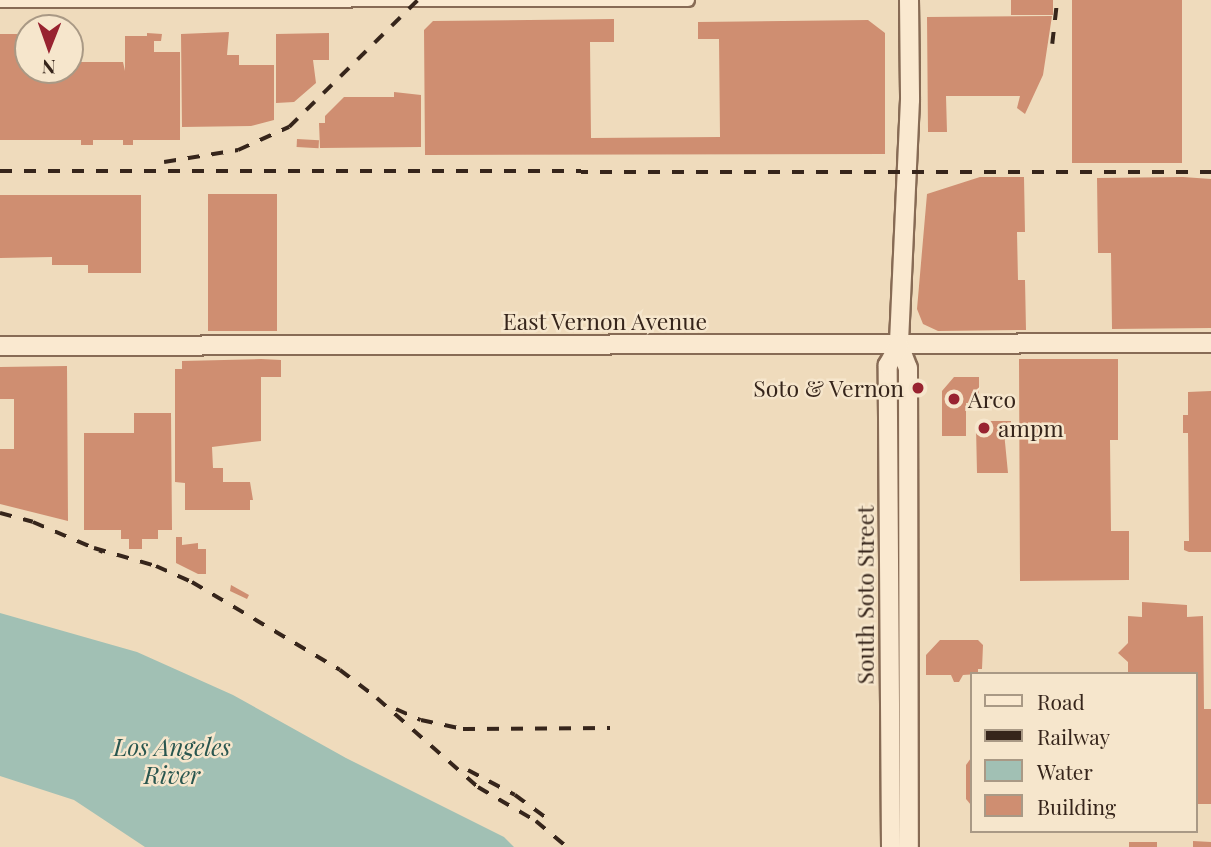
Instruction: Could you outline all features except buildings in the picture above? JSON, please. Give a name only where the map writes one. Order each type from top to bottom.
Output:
[{"type":"main road","name":"South Soto Street","points":[[909,0],[910,100],[899,345],[908,368],[909,847]]},
{"type":"main road","name":"East Vernon Avenue","points":[[0,346],[1211,342]]},
{"type":"main road","name":"South Soto Street","points":[[891,847],[888,365],[899,345]]},
{"type":"main road","points":[[889,609],[909,610]]},
{"type":"street","points":[[0,1],[688,0]]},
{"type":"water","name":"Los Angeles River","points":[[0,613],[137,652],[233,695],[346,758],[504,837],[514,847],[145,847],[74,800],[0,776]]},
{"type":"railway","points":[[164,162],[238,150],[289,127],[418,0]]},
{"type":"railway","points":[[1052,44],[1057,0]]},
{"type":"railway","points":[[0,171],[1211,172]]},
{"type":"railway","points":[[0,513],[33,522],[103,552]]},
{"type":"railway","points":[[94,548],[156,566],[192,582],[340,670],[377,698],[478,787],[536,821],[567,847]]},
{"type":"railway","points":[[396,709],[421,720],[463,729],[610,728]]},
{"type":"railway","points":[[468,770],[515,795],[548,819]]},
{"type":"place","name":"Soto & Vernon","points":[[918,388]]},
{"type":"place","name":"Arco","points":[[954,399]]},
{"type":"place","name":"ampm","points":[[984,428]]}]
